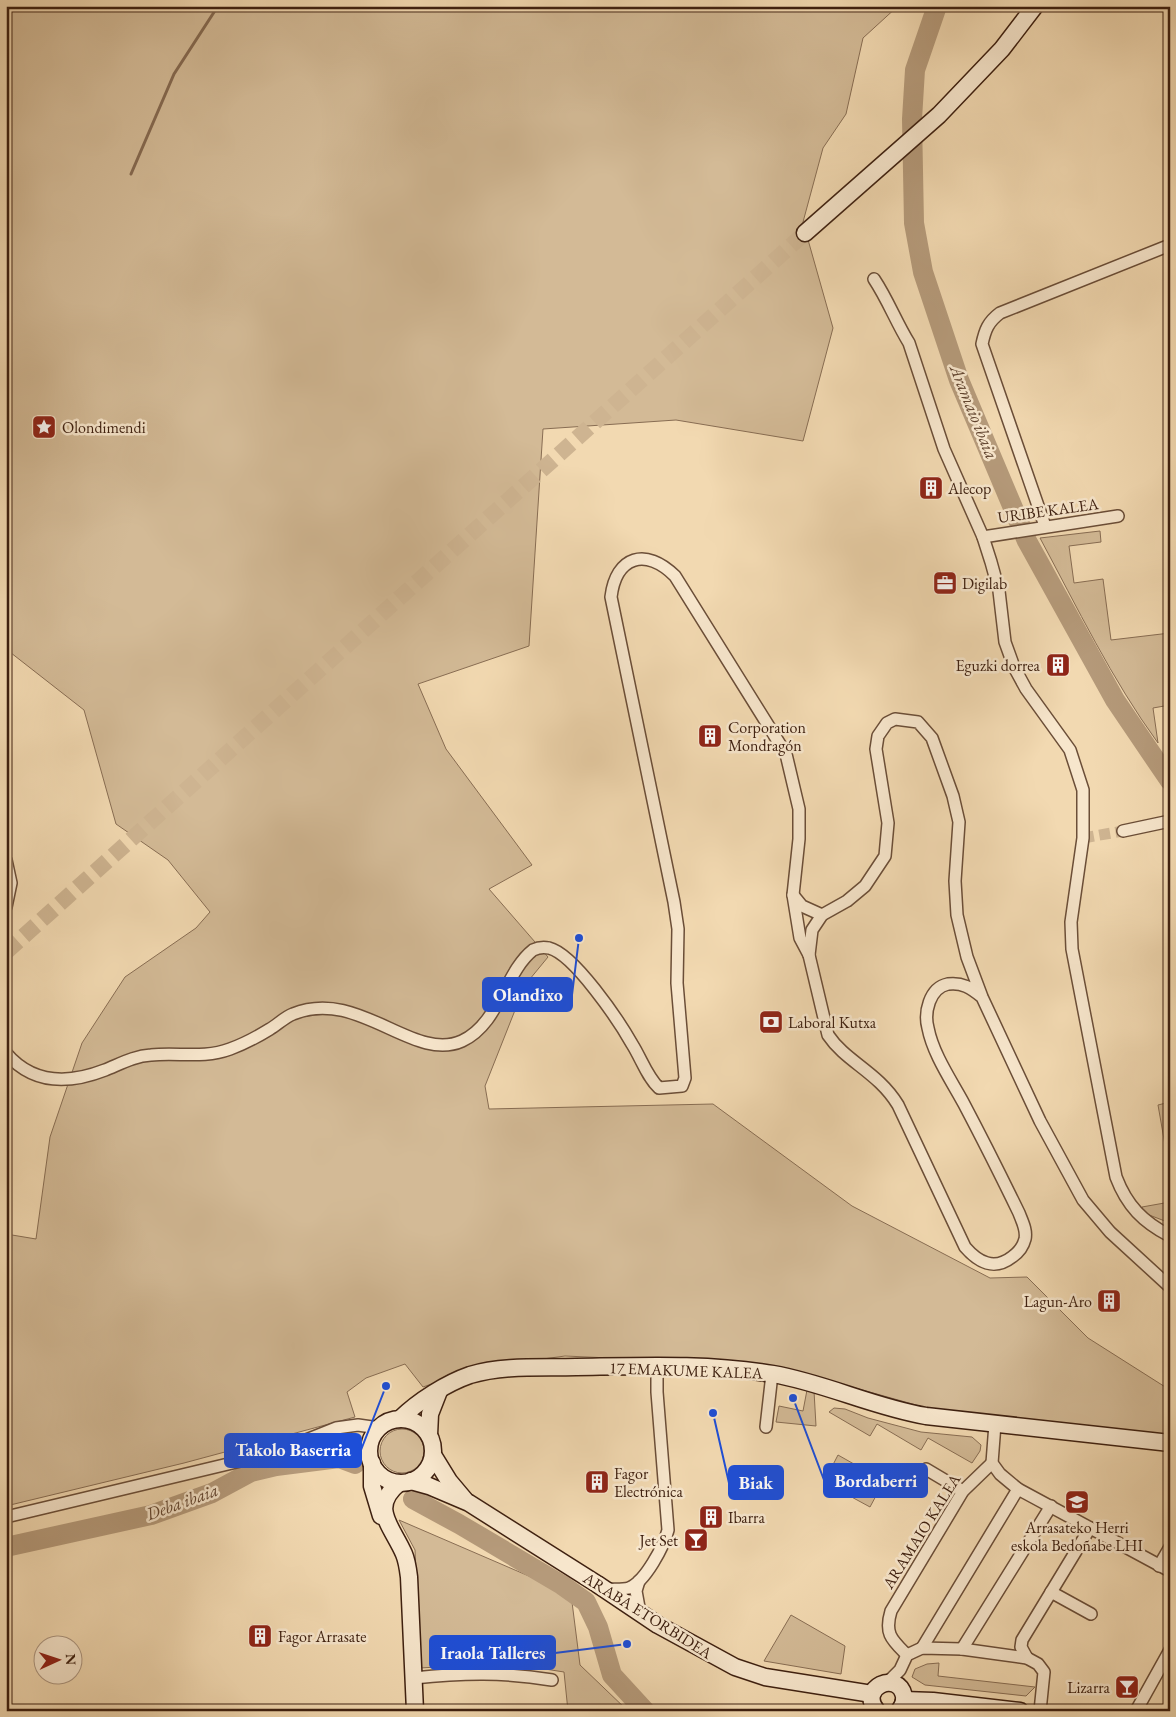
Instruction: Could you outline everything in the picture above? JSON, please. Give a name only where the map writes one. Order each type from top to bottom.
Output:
[{"type":"street","points":[[805,234],[939,115],[1002,49],[1035,6]]},
{"type":"street","points":[[1045,526],[982,344],[985,329],[991,319],[1000,313],[1170,245]]},
{"type":"street","points":[[1153,253],[1170,252]]},
{"type":"street","points":[[874,279],[889,302],[909,343],[944,449],[983,537],[999,591],[1005,642],[1014,667],[1026,689],[1070,750],[1083,790],[1083,838],[1071,922],[1072,949],[1116,1177],[1129,1205],[1146,1222],[1170,1236]]},
{"type":"street","name":"URIBE KALEA","points":[[983,537],[1118,516]]},
{"type":"street","points":[[6,1054],[20,1068],[29,1073],[46,1078],[70,1078],[89,1075],[140,1056],[208,1056],[248,1042],[292,1014],[313,1009],[358,1013],[418,1040],[435,1044],[448,1044],[462,1041],[480,1028],[535,949],[546,947],[555,950],[594,988],[626,1033],[653,1082],[659,1088],[682,1086],[685,1078],[677,983],[678,930],[674,902],[611,597],[613,581],[620,569],[641,559],[654,560],[664,565],[675,576],[786,754],[799,809],[800,839],[793,895],[800,938],[809,955],[828,1035],[835,1045],[889,1089],[965,1247],[974,1258],[993,1265],[1005,1262],[1019,1252],[1025,1240],[1025,1228],[945,1069],[927,1027],[927,1010],[933,994],[945,985],[958,983],[967,986],[982,997]]},
{"type":"street","points":[[809,955],[812,930],[822,915],[847,901],[865,886],[885,856],[888,823],[876,749],[878,736],[887,723],[895,719],[918,722],[932,738],[953,796],[959,822],[955,882],[957,915],[967,957],[982,997],[1059,1158],[1083,1200],[1105,1227],[1170,1287]]},
{"type":"street","points":[[1123,831],[1170,821]]},
{"type":"street","points":[[6,860],[11,883],[6,907]]},
{"type":"street","points":[[793,895],[802,906],[822,915]]},
{"type":"street","points":[[958,983],[967,957]]},
{"type":"street","name":"17 EMAKUME KALEA","points":[[400,1419],[456,1381],[490,1370],[629,1367],[745,1370],[772,1374],[823,1386],[900,1412],[1170,1443]]},
{"type":"street","points":[[605,1589],[631,1587],[639,1581],[665,1542],[668,1530],[663,1369]]},
{"type":"street","points":[[766,1427],[772,1374]]},
{"type":"street","points":[[386,1521],[384,1505],[386,1496],[405,1482],[426,1471],[433,1455],[429,1435],[430,1414],[439,1392]]},
{"type":"street","points":[[415,1711],[409,1577],[404,1555],[386,1521],[377,1509],[372,1486],[371,1458],[374,1435],[386,1423],[400,1419],[417,1423],[429,1435]]},
{"type":"street","points":[[995,1424],[992,1463],[1000,1474],[1018,1489],[1164,1568],[1170,1547]]},
{"type":"street","points":[[6,1517],[193,1473],[296,1444],[336,1428],[358,1426],[379,1428]]},
{"type":"street","points":[[296,1444],[334,1438],[346,1440],[371,1458],[383,1476],[405,1482]]},
{"type":"street","name":"ARABA ETORBIDEA","points":[[433,1455],[449,1481],[469,1503]]},
{"type":"street","name":"ARAMAIO KALEA","points":[[907,1656],[890,1637],[887,1623],[896,1602],[963,1491],[992,1463]]},
{"type":"street","points":[[926,1469],[963,1491]]},
{"type":"street","name":"ARABA ETORBIDEA","points":[[405,1482],[429,1486],[469,1503],[640,1613],[699,1649],[735,1667],[765,1677],[872,1694]]},
{"type":"street","points":[[877,1711],[872,1704],[872,1694],[878,1686],[888,1682],[900,1670],[907,1656],[922,1648],[1018,1489]]},
{"type":"street","points":[[962,1650],[1051,1506]]},
{"type":"street","points":[[1027,1658],[1021,1647],[1022,1640],[1090,1528]]},
{"type":"street","points":[[639,1581],[636,1591],[640,1613]]},
{"type":"street","points":[[1052,1592],[1091,1614]]},
{"type":"street","points":[[922,1648],[962,1650],[1027,1658],[1038,1664],[1044,1672],[1040,1711]]},
{"type":"street","points":[[1136,1711],[1170,1650]]},
{"type":"street","points":[[414,1678],[465,1673],[517,1674],[552,1680]]},
{"type":"street","points":[[414,1678],[424,1711]]},
{"type":"street","points":[[888,1682],[898,1686],[902,1705],[933,1701],[1020,1711]]},
{"type":"shaded area","points":[[6,6],[806,6],[807,11],[815,6],[898,6],[863,38],[846,114],[823,148],[803,222],[833,328],[803,441],[676,420],[543,429],[529,646],[418,684],[446,749],[532,865],[489,889],[548,957],[525,985],[485,1086],[489,1109],[713,1104],[852,1206],[990,1278],[1027,1277],[1088,1338],[1170,1390],[1170,1436],[941,1412],[784,1368],[766,1365],[565,1356],[477,1368],[423,1387],[405,1364],[366,1378],[347,1392],[355,1417],[184,1463],[6,1506],[6,1234],[36,1239],[50,1137],[82,1043],[125,977],[196,928],[210,912],[168,860],[116,824],[84,710],[6,649]]},
{"type":"shaded area","points":[[1100,531],[1101,542],[1069,546],[1074,583],[1103,579],[1111,640],[1170,633],[1170,705],[1153,708],[1158,743],[1110,669],[1040,538]]},
{"type":"shaded area","points":[[1170,1102],[1170,1144],[1165,1145],[1158,1105]]},
{"type":"shaded area","points":[[1170,1202],[1170,1223],[1144,1213],[1142,1207]]},
{"type":"shaded area","points":[[807,1390],[814,1391],[816,1426],[776,1422],[779,1406],[803,1411]]},
{"type":"shaded area","points":[[834,1408],[845,1409],[868,1418],[921,1432],[972,1437],[981,1445],[980,1451],[972,1463],[928,1438],[921,1450],[877,1424],[870,1436],[829,1412]]},
{"type":"shaded area","points":[[398,1429],[406,1429],[418,1435],[424,1451],[418,1467],[406,1473],[398,1473],[386,1467],[380,1455],[380,1447],[386,1435]]},
{"type":"shaded area","points":[[838,1455],[884,1481],[870,1507],[824,1482]]},
{"type":"shaded area","points":[[399,1520],[545,1583],[572,1602],[580,1665],[628,1711],[568,1711],[564,1672],[507,1663],[420,1668],[415,1550]]},
{"type":"shaded area","points":[[791,1615],[845,1646],[841,1674],[764,1661]]},
{"type":"shaded area","points":[[939,1663],[938,1676],[1035,1687],[1026,1696],[925,1685],[912,1677],[915,1669],[927,1664]]},
{"type":"waterway","points":[[131,174],[174,74],[218,6]]},
{"type":"waterway","name":"Aramaio ibaia","points":[[937,6],[915,70],[912,119],[914,223],[923,272],[959,380],[1027,541],[1115,700],[1170,781]]},
{"type":"waterway","name":"Deba ibaia","points":[[6,1547],[151,1515],[212,1493],[251,1472],[276,1466],[339,1458],[355,1464]]},
{"type":"waterway","name":"Deba ibaia","points":[[413,1499],[562,1585],[586,1602],[598,1627],[612,1675],[645,1711]]},
{"type":"tunnel","points":[[6,952],[805,233]]},
{"type":"tunnel","points":[[1083,838],[1123,831]]},
{"type":"place","name":"Olondimendi","points":[[44,427]]},
{"type":"place","name":"Alecop","points":[[931,488]]},
{"type":"place","name":"Digilab","points":[[945,583]]},
{"type":"place","name":"Eguzki dorrea","points":[[1058,665]]},
{"type":"place","name":"Corporation Mondragón","points":[[710,736]]},
{"type":"place","name":"Olandixo","points":[[579,938]]},
{"type":"place","name":"Laboral Kutxa","points":[[771,1022]]},
{"type":"place","name":"Lagun-Aro","points":[[1109,1301]]},
{"type":"place","name":"Takolo Baserria","points":[[386,1386]]},
{"type":"place","name":"Bordaberri","points":[[793,1398]]},
{"type":"place","name":"Biak","points":[[713,1413]]},
{"type":"place","name":"Fagor Electrónica","points":[[597,1482]]},
{"type":"place","name":"Arrasateko Herri eskola Bedoñabe LHI","points":[[1077,1502]]},
{"type":"place","name":"Ibarra","points":[[711,1517]]},
{"type":"place","name":"Jet Set","points":[[696,1540]]},
{"type":"place","name":"Fagor Arrasate","points":[[260,1636]]},
{"type":"place","name":"Iraola Talleres","points":[[627,1644]]},
{"type":"place","name":"Lizarra","points":[[1127,1687]]}]
